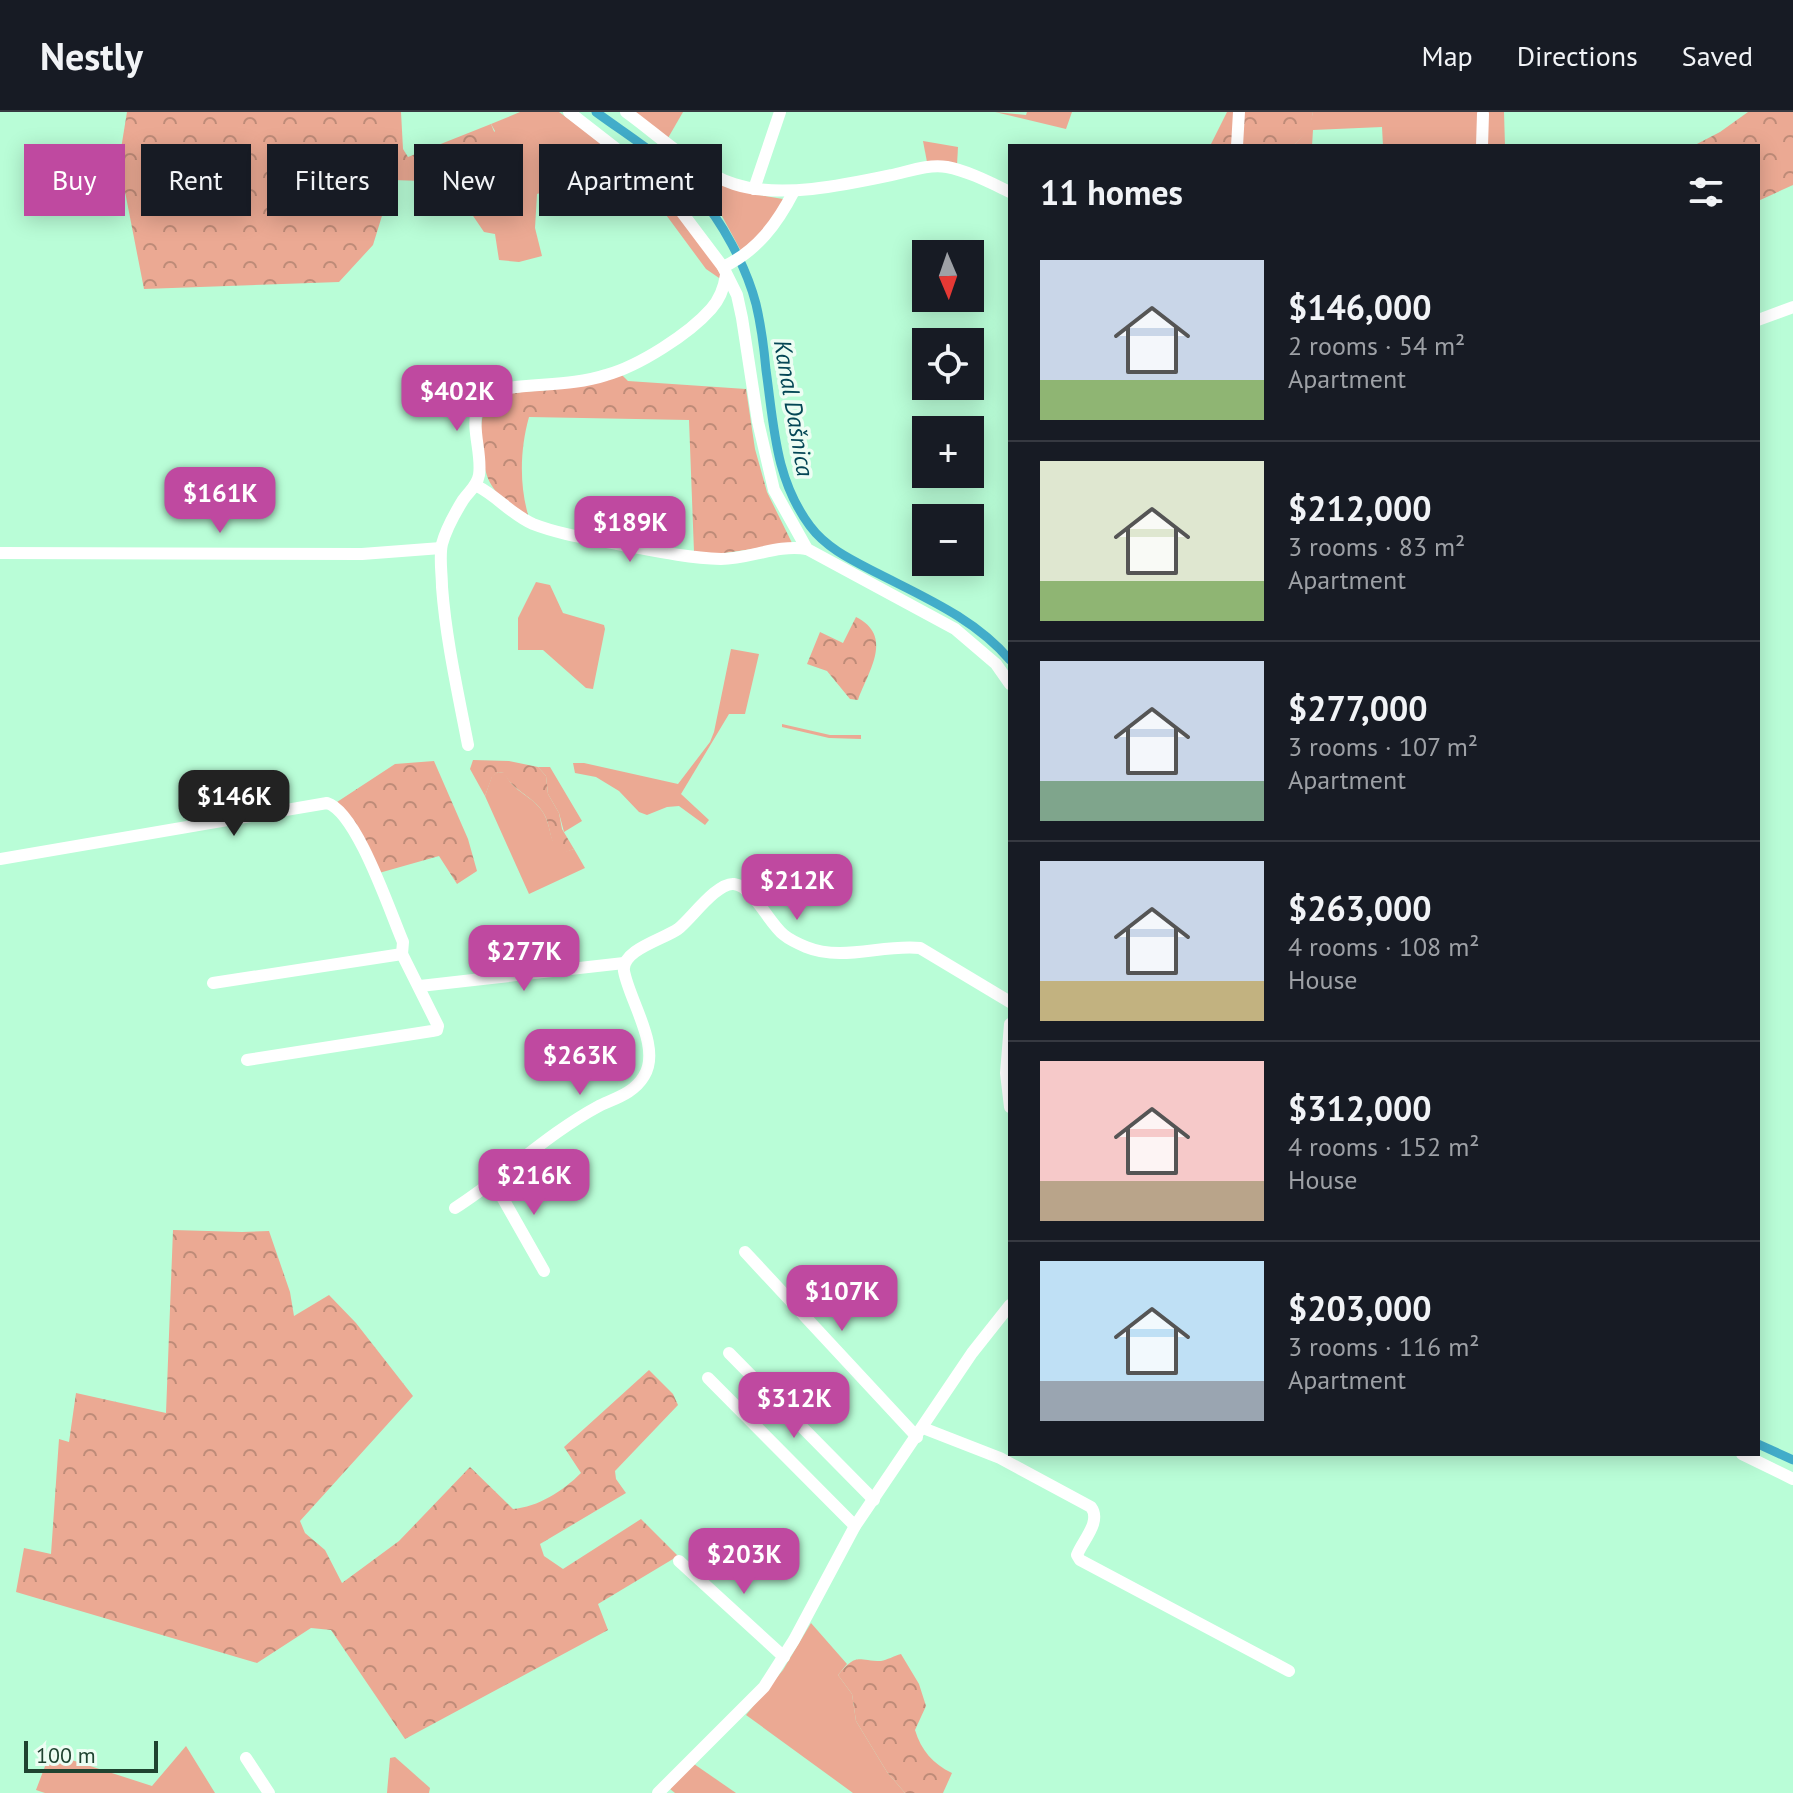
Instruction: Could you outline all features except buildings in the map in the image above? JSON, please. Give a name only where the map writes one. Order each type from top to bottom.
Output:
[{"type":"street","points":[[569,112],[659,182],[726,269],[742,318],[758,422],[774,490],[807,549]]},
{"type":"street","points":[[626,112],[710,172],[731,183],[754,189],[794,191],[927,167],[947,167],[1008,191]]},
{"type":"street","points":[[754,189],[780,112]]},
{"type":"street","points":[[1237,144],[1239,112]]},
{"type":"street","points":[[1482,144],[1483,114]]},
{"type":"street","points":[[468,745],[445,618],[441,548],[452,519],[464,499],[477,486],[480,470],[474,428],[482,401],[492,392],[607,375],[680,335],[712,308],[723,291],[726,269],[747,255],[785,209],[794,191]]},
{"type":"street","points":[[1760,319],[1793,307]]},
{"type":"street","points":[[477,486],[523,519],[585,538],[725,559],[777,549],[807,549],[955,629],[996,664],[1008,681]]},
{"type":"street","points":[[0,553],[362,554],[441,548]]},
{"type":"street","points":[[0,859],[327,803],[335,806],[344,814],[360,842],[403,942],[402,954],[420,986],[437,1030],[247,1060]]},
{"type":"street","points":[[455,1208],[527,1153],[600,1106],[622,1096],[643,1078],[649,1066],[649,1055],[624,963],[630,955],[678,929],[727,885],[734,884],[749,892],[785,936],[803,945],[820,952],[841,953],[896,947],[920,948],[1008,1001]]},
{"type":"street","points":[[213,983],[402,954]]},
{"type":"street","points":[[420,986],[624,963]]},
{"type":"street","points":[[1008,1048],[1008,1090]]},
{"type":"street","points":[[493,1181],[544,1271]]},
{"type":"street","points":[[745,1252],[920,1432],[1000,1458],[1091,1507],[1095,1520],[1077,1555],[1080,1560],[1289,1671]]},
{"type":"street","points":[[658,1793],[764,1687],[784,1657],[855,1526],[972,1353],[1008,1308]]},
{"type":"street","points":[[729,1353],[874,1500]]},
{"type":"street","points":[[708,1378],[855,1526]]},
{"type":"street","points":[[1746,1456],[1793,1479]]},
{"type":"street","points":[[679,1561],[784,1657]]},
{"type":"street","points":[[246,1758],[269,1793]]},
{"type":"green space","points":[[127,112],[401,112],[403,149],[408,157],[414,155],[414,181],[398,180],[398,144],[267,144],[267,216],[382,216],[373,245],[339,282],[144,289],[125,192],[125,144],[122,144]]},
{"type":"green space","points":[[520,112],[559,112],[603,144],[539,144],[535,228],[542,256],[519,262],[499,260],[495,234],[484,232],[473,216],[523,216],[523,144],[484,144],[495,131],[491,124]]},
{"type":"green space","points":[[634,112],[683,112],[668,138]]},
{"type":"green space","points":[[995,112],[1026,115],[1027,112],[1072,112],[1066,129]]},
{"type":"green space","points":[[1227,112],[1313,112],[1310,129],[1295,144],[1211,144]]},
{"type":"green space","points":[[1313,112],[1504,112],[1505,144],[1383,144],[1382,127],[1313,130],[1312,144],[1295,144],[1309,129]]},
{"type":"green space","points":[[1748,112],[1793,112],[1793,185],[1760,200],[1760,144],[1697,144]]},
{"type":"green space","points":[[491,124],[496,144],[441,144]]},
{"type":"green space","points":[[923,141],[958,147],[957,165],[927,162]]},
{"type":"green space","points":[[722,179],[748,193],[783,199],[778,213],[742,253],[722,216]]},
{"type":"green space","points":[[667,216],[678,216],[719,268],[722,280],[706,269]]},
{"type":"green space","points":[[621,374],[628,381],[746,389],[755,449],[767,492],[792,543],[718,554],[694,552],[689,420],[529,417],[522,468],[529,518],[494,489],[483,460],[481,434],[484,413],[490,404],[512,393],[555,389]]},
{"type":"green space","points":[[536,582],[550,585],[563,613],[604,625],[593,689],[586,688],[543,650],[518,650],[518,618]]},
{"type":"green space","points":[[856,617],[874,634],[876,644],[872,666],[858,700],[850,699],[827,671],[807,664],[820,632],[843,643]]},
{"type":"green space","points":[[731,649],[759,654],[745,714],[729,714],[681,794],[709,820],[705,825],[679,806],[647,815],[639,812],[619,791],[596,777],[575,773],[573,763],[584,763],[678,784],[710,742],[714,732]]},
{"type":"green space","points":[[782,724],[830,735],[861,735],[861,739],[829,738],[782,727]]},
{"type":"green space","points":[[473,760],[509,761],[538,767],[546,776],[548,794],[574,849],[561,854],[554,845],[540,808],[504,773],[498,772],[492,777],[485,796],[470,769]]},
{"type":"green space","points":[[434,761],[468,839],[477,871],[457,884],[439,856],[379,873],[346,811],[337,802],[395,764]]},
{"type":"green space","points":[[538,767],[550,767],[582,821],[564,832],[559,813],[548,794],[546,776]]},
{"type":"green space","points":[[498,772],[505,773],[513,785],[540,808],[561,853],[574,849],[585,868],[529,894],[485,796],[492,776]]},
{"type":"green space","points":[[173,1230],[269,1231],[290,1292],[294,1316],[329,1295],[356,1323],[413,1396],[300,1521],[305,1533],[325,1550],[342,1583],[399,1541],[470,1467],[513,1509],[532,1505],[558,1492],[581,1473],[564,1447],[649,1370],[673,1394],[678,1405],[615,1471],[616,1479],[626,1493],[540,1544],[544,1556],[563,1569],[641,1519],[678,1556],[598,1604],[608,1630],[405,1739],[331,1630],[311,1628],[257,1663],[16,1592],[24,1548],[51,1554],[59,1439],[69,1442],[76,1393],[166,1413]]},
{"type":"green space","points":[[811,1623],[847,1664],[838,1675],[852,1694],[856,1721],[887,1772],[905,1793],[853,1793],[746,1715],[783,1670]]},
{"type":"green space","points":[[901,1654],[919,1684],[926,1706],[915,1730],[918,1737],[934,1761],[952,1773],[943,1793],[905,1793],[887,1772],[856,1721],[852,1694],[838,1675],[854,1660],[881,1661]]},
{"type":"green space","points":[[186,1746],[215,1793],[45,1793],[36,1790],[50,1753],[152,1786]]},
{"type":"green space","points":[[395,1757],[430,1788],[429,1793],[387,1793],[390,1758]]},
{"type":"green space","points":[[694,1764],[736,1793],[675,1793],[670,1789]]},
{"type":"waterway","name":"Kanal Dašnica","points":[[596,112],[685,180],[715,216],[732,245],[756,304],[774,432],[783,471],[789,490],[810,526],[842,554],[966,621],[1008,658]]},
{"type":"waterway","name":"Kanal Dašnica","points":[[1760,1445],[1793,1460]]}]
